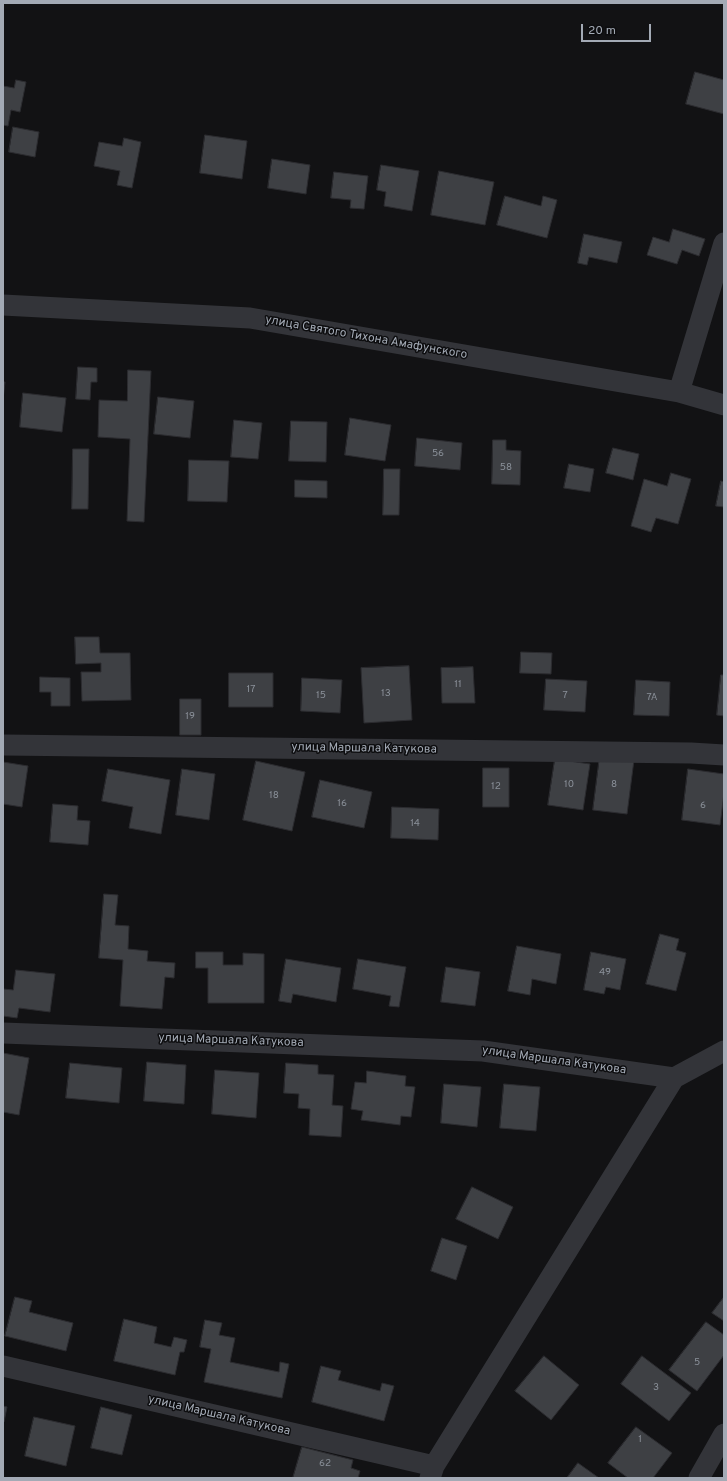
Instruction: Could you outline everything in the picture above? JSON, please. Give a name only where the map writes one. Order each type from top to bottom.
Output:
[{"type":"street","points":[[679,392],[724,242]]},
{"type":"street","name":"улица Святого Тихона Амафунского","points":[[3,305],[250,318],[679,392],[724,405]]},
{"type":"street","name":"улица Маршала Катукова","points":[[3,745],[691,753],[724,755]]},
{"type":"street","name":"улица Маршала Катукова","points":[[3,1033],[483,1051],[674,1078]]},
{"type":"street","points":[[432,1472],[674,1078],[724,1051]]},
{"type":"street","name":"улица Маршала Катукова","points":[[3,1366],[432,1472]]},
{"type":"street","points":[[699,1478],[724,1434]]},
{"type":"building","points":[[695,72],[724,80],[724,114],[686,104]]},
{"type":"building","points":[[16,80],[26,82],[20,112],[11,110],[8,126],[3,125],[3,86],[14,88]]},
{"type":"building","points":[[13,127],[39,132],[35,157],[9,152]]},
{"type":"building","points":[[205,135],[247,141],[242,179],[200,173]]},
{"type":"building","points":[[124,138],[141,142],[132,188],[117,185],[120,171],[94,166],[99,142],[122,146]]},
{"type":"building","points":[[272,159],[310,165],[306,194],[268,188]]},
{"type":"building","points":[[381,165],[419,171],[412,211],[384,206],[386,192],[377,190]]},
{"type":"building","points":[[439,171],[494,182],[485,225],[431,215]]},
{"type":"building","points":[[334,172],[368,176],[364,209],[350,208],[351,200],[331,198]]},
{"type":"building","points":[[505,196],[541,206],[543,196],[557,200],[547,238],[497,225]]},
{"type":"building","points":[[673,229],[705,239],[699,256],[682,250],[677,264],[647,255],[653,237],[669,242]]},
{"type":"building","points":[[584,234],[622,242],[617,263],[589,257],[587,265],[578,263]]},
{"type":"building","points":[[78,367],[97,368],[97,382],[91,382],[90,400],[76,399]]},
{"type":"building","points":[[128,370],[151,371],[144,522],[127,521],[130,439],[98,437],[99,400],[127,401]]},
{"type":"building","points":[[3,382],[5,382],[3,400]]},
{"type":"building","points":[[23,393],[66,398],[62,432],[20,427]]},
{"type":"building","points":[[158,397],[194,401],[190,438],[154,434]]},
{"type":"building","points":[[350,418],[391,425],[385,461],[345,455]]},
{"type":"building","points":[[234,420],[262,423],[258,459],[231,457]]},
{"type":"building","points":[[291,421],[327,422],[326,462],[289,461]]},
{"type":"building","points":[[417,438],[462,443],[460,470],[415,466]]},
{"type":"building","points":[[493,440],[506,440],[506,450],[521,451],[520,485],[492,484]]},
{"type":"building","points":[[613,448],[639,454],[633,480],[606,473]]},
{"type":"building","points":[[73,449],[89,449],[88,509],[72,509]]},
{"type":"building","points":[[189,460],[229,461],[227,502],[188,501]]},
{"type":"building","points":[[569,464],[594,469],[590,492],[564,488]]},
{"type":"building","points":[[384,469],[400,469],[399,515],[383,515]]},
{"type":"building","points":[[671,473],[691,479],[678,524],[656,518],[651,532],[631,526],[644,479],[667,486]]},
{"type":"building","points":[[295,480],[327,481],[327,498],[295,497]]},
{"type":"building","points":[[721,481],[724,482],[724,507],[716,506]]},
{"type":"building","points":[[75,637],[99,637],[100,653],[130,653],[131,700],[82,701],[81,672],[101,672],[101,663],[76,664]]},
{"type":"building","points":[[521,652],[552,653],[551,674],[520,673]]},
{"type":"building","points":[[409,666],[412,720],[364,723],[361,668]]},
{"type":"building","points":[[473,667],[475,703],[442,703],[441,668]]},
{"type":"building","points":[[229,673],[273,673],[273,707],[229,707]]},
{"type":"building","points":[[721,675],[724,675],[724,716],[717,715]]},
{"type":"building","points":[[40,677],[70,678],[70,706],[51,706],[51,692],[40,692]]},
{"type":"building","points":[[302,678],[342,680],[340,713],[301,711]]},
{"type":"building","points":[[546,679],[587,681],[585,712],[544,710]]},
{"type":"building","points":[[636,680],[670,682],[669,716],[634,715]]},
{"type":"building","points":[[180,699],[201,699],[201,735],[180,735]]},
{"type":"building","points":[[600,755],[634,760],[627,814],[593,810]]},
{"type":"building","points":[[555,759],[590,764],[583,810],[548,805]]},
{"type":"building","points":[[256,761],[305,772],[292,831],[243,820]]},
{"type":"building","points":[[3,762],[28,766],[22,807],[3,804]]},
{"type":"building","points":[[483,768],[509,768],[509,807],[483,807]]},
{"type":"building","points":[[108,769],[170,780],[161,834],[129,828],[133,807],[102,801]]},
{"type":"building","points":[[182,769],[215,774],[209,820],[176,815]]},
{"type":"building","points":[[688,769],[724,774],[724,793],[720,825],[682,820]]},
{"type":"building","points":[[320,780],[372,792],[364,828],[312,817]]},
{"type":"building","points":[[53,804],[78,806],[77,820],[90,821],[88,845],[50,842]]},
{"type":"building","points":[[392,807],[439,809],[438,840],[391,838]]},
{"type":"building","points":[[104,894],[118,895],[115,925],[129,926],[128,949],[148,951],[147,961],[175,963],[174,978],[165,977],[162,1009],[120,1006],[123,960],[99,958]]},
{"type":"building","points":[[660,934],[679,939],[676,950],[686,953],[676,991],[646,984]]},
{"type":"building","points":[[517,946],[561,954],[556,984],[532,979],[530,995],[508,991]]},
{"type":"building","points":[[196,952],[223,952],[223,965],[243,965],[243,953],[264,954],[264,1003],[208,1003],[208,968],[196,968]]},
{"type":"building","points":[[591,952],[626,959],[620,990],[606,987],[604,994],[584,990]]},
{"type":"building","points":[[286,959],[341,968],[336,1002],[293,994],[291,1003],[279,1001]]},
{"type":"building","points":[[358,959],[406,967],[399,1007],[389,1006],[391,996],[353,989]]},
{"type":"building","points":[[446,967],[480,972],[475,1006],[441,1002]]},
{"type":"building","points":[[16,970],[55,974],[50,1012],[19,1008],[17,1018],[3,1016],[3,989],[13,990]]},
{"type":"building","points":[[3,1053],[29,1058],[19,1115],[3,1112]]},
{"type":"building","points":[[147,1062],[186,1065],[184,1104],[144,1101]]},
{"type":"building","points":[[70,1063],[122,1068],[119,1103],[66,1098]]},
{"type":"building","points":[[286,1063],[318,1065],[318,1074],[334,1075],[332,1105],[343,1106],[341,1137],[309,1135],[310,1109],[298,1108],[299,1094],[284,1093]]},
{"type":"building","points":[[215,1070],[259,1073],[256,1118],[212,1114]]},
{"type":"building","points":[[367,1071],[406,1076],[405,1086],[415,1087],[411,1117],[401,1116],[400,1125],[361,1120],[363,1111],[351,1109],[355,1082],[366,1083]]},
{"type":"building","points":[[444,1084],[481,1087],[477,1127],[441,1123]]},
{"type":"building","points":[[504,1084],[540,1087],[536,1131],[500,1128]]},
{"type":"building","points":[[472,1187],[513,1207],[498,1239],[456,1219]]},
{"type":"building","points":[[442,1238],[467,1246],[456,1280],[431,1271]]},
{"type":"building","points":[[15,1297],[32,1301],[29,1312],[73,1323],[66,1351],[5,1336]]},
{"type":"building","points":[[724,1297],[724,1321],[712,1313]]},
{"type":"building","points":[[124,1319],[157,1327],[154,1343],[171,1347],[174,1337],[187,1340],[184,1352],[180,1352],[175,1375],[114,1361]]},
{"type":"building","points":[[205,1320],[222,1323],[219,1335],[235,1338],[230,1362],[279,1372],[280,1362],[289,1364],[282,1398],[204,1382],[211,1349],[200,1347]]},
{"type":"building","points":[[706,1322],[724,1335],[724,1355],[697,1391],[669,1370]]},
{"type":"building","points":[[544,1356],[579,1385],[551,1420],[515,1391]]},
{"type":"building","points":[[642,1356],[691,1393],[669,1421],[621,1384]]},
{"type":"building","points":[[321,1366],[341,1371],[338,1380],[380,1391],[382,1383],[394,1386],[384,1421],[312,1402]]},
{"type":"building","points":[[3,1406],[7,1407],[4,1422],[3,1421]]},
{"type":"building","points":[[101,1407],[132,1415],[122,1455],[91,1448]]},
{"type":"building","points":[[34,1417],[75,1426],[66,1466],[25,1456]]},
{"type":"building","points":[[636,1427],[672,1453],[653,1478],[628,1478],[608,1463]]},
{"type":"building","points":[[302,1447],[353,1460],[351,1468],[360,1471],[358,1478],[293,1478]]},
{"type":"building","points":[[578,1463],[599,1478],[567,1478]]}]
